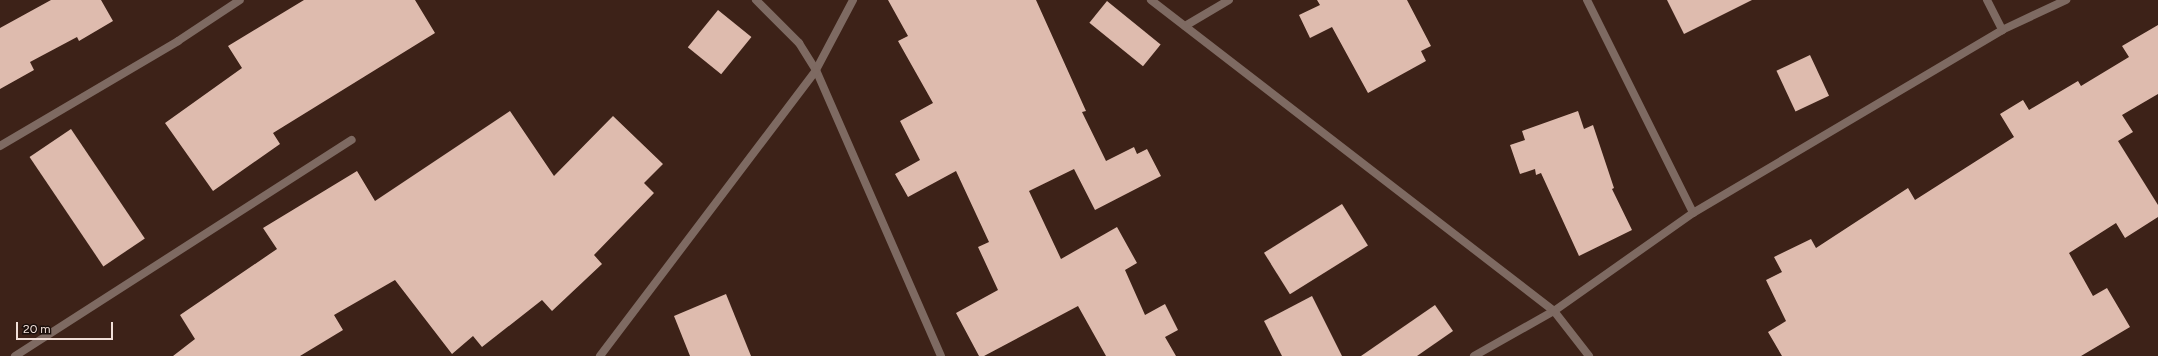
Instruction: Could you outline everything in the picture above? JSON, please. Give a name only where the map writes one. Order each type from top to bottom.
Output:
[{"type":"street","points":[[0,146],[178,41],[240,0]]},
{"type":"street","points":[[756,0],[799,43],[816,70],[941,356]]},
{"type":"street","points":[[600,356],[816,70],[853,0]]},
{"type":"street","points":[[1151,0],[1554,311],[1588,356]]},
{"type":"street","points":[[1185,26],[1229,0]]},
{"type":"street","points":[[1587,0],[1693,213]]},
{"type":"street","points":[[1987,0],[2002,30]]},
{"type":"street","points":[[1474,356],[1554,311],[1693,213],[2002,30],[2066,0]]},
{"type":"street","points":[[15,356],[352,140]]},
{"type":"building","points":[[51,0],[101,0],[113,21],[79,41],[77,37],[30,62],[34,70],[0,89],[0,28]]},
{"type":"building","points":[[304,0],[415,0],[435,33],[273,133],[280,144],[213,191],[165,123],[242,68],[228,46]]},
{"type":"building","points":[[888,0],[1036,0],[1086,111],[1082,112],[1106,161],[1134,147],[1137,154],[1147,149],[1161,176],[1095,210],[1074,169],[1029,191],[1061,259],[1117,227],[1137,263],[1125,270],[1145,315],[1165,304],[1178,330],[1165,337],[1176,356],[1106,356],[1078,306],[984,356],[979,356],[956,313],[998,290],[978,247],[989,242],[956,171],[908,197],[895,174],[920,160],[900,121],[933,103],[898,41],[908,36]]},
{"type":"building","points":[[1317,0],[1407,0],[1431,46],[1421,51],[1426,61],[1368,93],[1332,27],[1310,38],[1299,15],[1320,5]]},
{"type":"building","points":[[1667,0],[1752,0],[1684,34]]},
{"type":"building","points":[[1107,1],[1161,44],[1143,66],[1089,23]]},
{"type":"building","points":[[718,10],[751,37],[721,74],[688,47]]},
{"type":"building","points":[[2158,25],[2158,94],[2122,115],[2133,132],[2118,141],[2158,205],[2158,217],[2125,238],[2116,223],[2069,253],[2093,296],[2107,288],[2130,327],[2081,356],[1782,356],[1768,332],[1786,321],[1766,280],[1782,272],[1774,257],[1811,239],[1816,248],[1908,188],[1915,200],[2014,137],[2000,114],[2023,100],[2029,110],[2078,81],[2081,86],[2129,57],[2122,46]]},
{"type":"building","points":[[1810,55],[1829,96],[1795,111],[1776,71]]},
{"type":"building","points":[[510,111],[554,176],[613,116],[663,164],[644,183],[654,193],[594,255],[602,264],[552,311],[542,300],[482,347],[473,336],[452,354],[395,280],[334,315],[343,330],[300,356],[173,356],[195,339],[180,315],[277,249],[263,228],[357,171],[375,201]]},
{"type":"building","points":[[1578,111],[1584,129],[1593,125],[1614,188],[1612,189],[1632,230],[1579,256],[1541,173],[1536,175],[1535,169],[1520,174],[1510,145],[1525,140],[1522,131]]},
{"type":"building","points":[[71,129],[145,238],[103,266],[30,157]]},
{"type":"building","points":[[1342,204],[1368,246],[1290,294],[1264,253]]},
{"type":"building","points":[[726,294],[751,356],[690,356],[674,316]]},
{"type":"building","points":[[1312,296],[1342,356],[1282,356],[1264,321]]},
{"type":"building","points":[[1435,305],[1453,331],[1417,356],[1361,356]]}]
